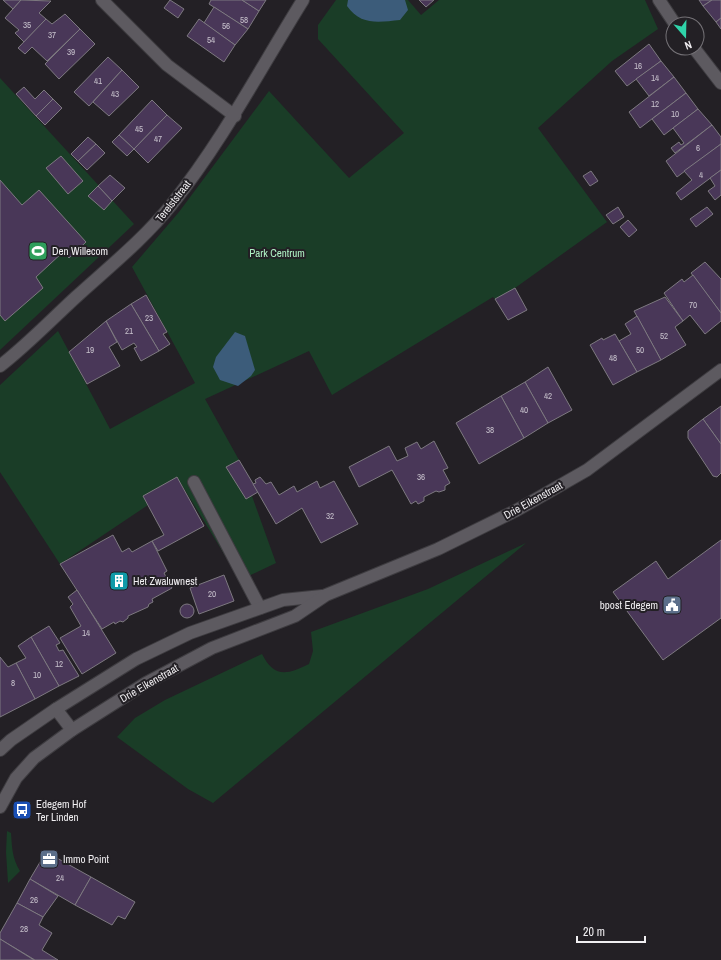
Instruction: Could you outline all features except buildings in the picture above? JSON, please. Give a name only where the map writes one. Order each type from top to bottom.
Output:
[{"type":"street","points":[[102,0],[168,65],[235,116]]},
{"type":"street","name":"Terelststraat","points":[[0,366],[152,228],[173,204],[235,116],[303,0]]},
{"type":"street","points":[[659,0],[670,16]]},
{"type":"street","points":[[700,56],[721,83]]},
{"type":"street","name":"Drie Eikenstraat","points":[[0,807],[16,778],[34,758],[72,730],[146,683],[212,648],[294,616],[326,596],[438,549],[548,492],[587,470],[619,448],[721,370]]},
{"type":"street","points":[[194,482],[260,608]]},
{"type":"street","name":"Drie Eikenstraat","points":[[0,750],[11,740],[56,709],[136,659],[190,633],[283,600],[326,596]]},
{"type":"street","points":[[56,709],[72,730]]},
{"type":"green space","name":"Park Centrum","points":[[336,0],[408,0],[421,15],[439,0],[645,0],[658,29],[612,61],[538,128],[607,222],[515,288],[495,299],[493,297],[332,395],[309,351],[205,399],[239,460],[276,563],[240,580],[177,477],[143,496],[148,505],[60,564],[0,472],[0,385],[58,331],[110,429],[195,383],[132,267],[179,212],[269,91],[349,178],[404,133],[318,39],[318,25]]},
{"type":"green space","points":[[0,78],[134,224],[0,350]]},
{"type":"green space","points":[[526,543],[213,803],[188,789],[117,737],[135,718],[165,700],[262,654],[271,667],[276,671],[288,672],[309,664],[313,651],[311,632],[428,589]]},
{"type":"green space","points":[[7,831],[11,833],[14,857],[20,871],[8,883],[6,852]]},
{"type":"water","points":[[348,0],[405,0],[408,10],[400,20],[378,22],[364,20],[358,17],[347,6]]},
{"type":"water","points":[[235,332],[245,336],[255,370],[251,376],[238,386],[220,380],[213,367],[216,357]]},
{"type":"place","name":"Den Willecom","points":[[38,251]]},
{"type":"place","name":"Het Zwaluwnest","points":[[119,581]]},
{"type":"place","name":"bpost Edegem","points":[[672,605]]},
{"type":"place","name":"Edegem Hof Ter Linden","points":[[22,810]]},
{"type":"place","name":"Immo Point","points":[[49,859]]}]
